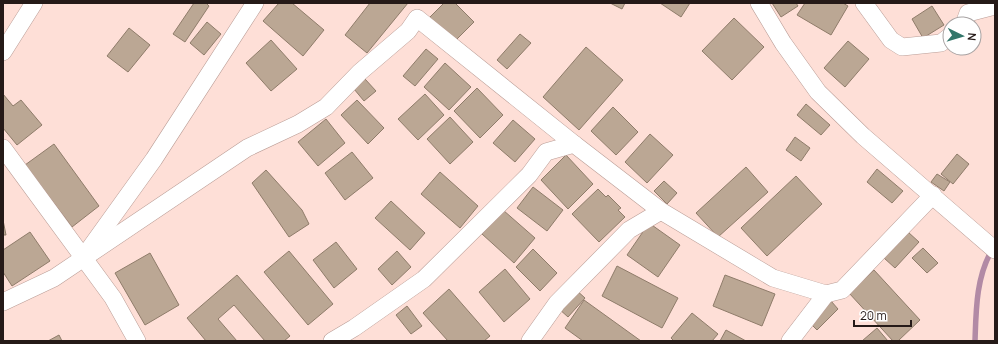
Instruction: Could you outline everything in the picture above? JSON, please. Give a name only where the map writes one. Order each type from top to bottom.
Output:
[{"type":"street","points":[[3,52],[34,3]]},
{"type":"street","points":[[83,259],[154,159],[255,3]]},
{"type":"street","points":[[758,3],[783,43],[818,92],[863,136],[991,246]]},
{"type":"street","points":[[864,3],[891,40],[902,47],[942,42]]},
{"type":"street","points":[[967,16],[968,13],[995,6]]},
{"type":"street","points":[[3,302],[54,278],[247,148],[298,124],[326,107],[360,72],[408,31],[417,18],[574,144],[661,211],[773,278],[826,294],[842,290],[933,195]]},
{"type":"street","points":[[332,341],[354,328],[424,279],[529,175],[546,152],[574,144]]},
{"type":"street","points":[[3,148],[113,298],[137,341]]},
{"type":"street","points":[[530,341],[557,303],[629,230],[661,211]]},
{"type":"street","points":[[790,341],[826,294]]},
{"type":"building","points":[[194,3],[206,3],[209,6],[185,42],[173,34]]},
{"type":"building","points":[[279,3],[292,3],[324,30],[303,56],[263,21]]},
{"type":"building","points":[[370,3],[408,3],[367,53],[345,35]]},
{"type":"building","points":[[444,3],[455,3],[474,22],[453,43],[429,18]]},
{"type":"building","points":[[610,3],[625,3],[622,9]]},
{"type":"building","points":[[660,3],[690,3],[681,17]]},
{"type":"building","points":[[772,3],[796,3],[798,6],[781,17]]},
{"type":"building","points":[[805,3],[843,3],[848,6],[831,35],[797,15]]},
{"type":"building","points":[[932,6],[942,22],[942,26],[923,38],[912,19]]},
{"type":"building","points":[[734,18],[764,47],[732,80],[702,51]]},
{"type":"building","points":[[207,22],[221,34],[204,55],[190,43]]},
{"type":"building","points":[[129,28],[150,45],[128,72],[107,56]]},
{"type":"building","points":[[520,34],[531,43],[507,69],[497,60]]},
{"type":"building","points":[[271,40],[297,69],[271,91],[246,63]]},
{"type":"building","points":[[848,41],[869,59],[845,87],[824,68]]},
{"type":"building","points":[[586,47],[623,80],[579,130],[543,97]]},
{"type":"building","points":[[426,49],[438,59],[415,86],[403,76]]},
{"type":"building","points":[[445,63],[471,87],[449,110],[424,87]]},
{"type":"building","points":[[365,79],[376,91],[364,101],[354,89]]},
{"type":"building","points":[[477,88],[503,115],[480,138],[454,111]]},
{"type":"building","points":[[3,94],[13,106],[21,100],[42,125],[17,145],[3,128]]},
{"type":"building","points":[[425,94],[444,115],[418,140],[398,119]]},
{"type":"building","points":[[357,100],[384,128],[368,144],[341,115]]},
{"type":"building","points":[[806,104],[830,125],[821,135],[797,115]]},
{"type":"building","points":[[613,107],[638,132],[616,155],[591,131]]},
{"type":"building","points":[[450,117],[473,142],[450,164],[427,139]]},
{"type":"building","points":[[326,119],[345,143],[318,166],[298,142]]},
{"type":"building","points":[[513,120],[535,139],[515,162],[493,143]]},
{"type":"building","points":[[650,134],[673,155],[647,183],[625,162]]},
{"type":"building","points":[[795,137],[810,148],[801,161],[786,150]]},
{"type":"building","points":[[54,144],[99,206],[72,227],[25,165]]},
{"type":"building","points":[[352,152],[373,178],[345,200],[325,173]]},
{"type":"building","points":[[957,154],[969,164],[953,184],[941,174]]},
{"type":"building","points":[[566,155],[593,184],[568,209],[541,180]]},
{"type":"building","points":[[746,167],[768,192],[718,237],[696,213]]},
{"type":"building","points":[[877,169],[903,191],[892,203],[867,182]]},
{"type":"building","points":[[266,170],[302,210],[309,224],[289,237],[252,183]]},
{"type":"building","points":[[440,172],[478,206],[460,228],[421,194]]},
{"type":"building","points":[[937,174],[950,182],[944,191],[931,182]]},
{"type":"building","points":[[796,176],[822,204],[767,256],[741,228]]},
{"type":"building","points":[[664,181],[677,193],[667,204],[654,191]]},
{"type":"building","points":[[533,187],[563,210],[547,231],[517,208]]},
{"type":"building","points":[[598,189],[606,197],[608,195],[621,208],[618,210],[625,217],[599,242],[572,214]]},
{"type":"building","points":[[391,201],[425,233],[410,250],[375,218]]},
{"type":"building","points":[[503,210],[535,238],[514,263],[482,234]]},
{"type":"building","points":[[3,220],[6,235],[3,235]]},
{"type":"building","points":[[649,223],[680,245],[658,277],[627,255]]},
{"type":"building","points":[[30,232],[50,261],[12,286],[3,272],[3,250]]},
{"type":"building","points":[[908,232],[919,242],[895,268],[884,258]]},
{"type":"building","points":[[336,242],[357,269],[334,288],[313,260]]},
{"type":"building","points":[[923,248],[938,263],[927,273],[912,258]]},
{"type":"building","points":[[533,249],[557,273],[540,291],[516,267]]},
{"type":"building","points":[[289,251],[333,304],[308,325],[264,272]]},
{"type":"building","points":[[397,251],[411,267],[392,285],[378,269]]},
{"type":"building","points":[[150,253],[179,305],[145,325],[115,273]]},
{"type":"building","points":[[617,266],[678,298],[662,328],[602,296]]},
{"type":"building","points":[[505,269],[530,299],[504,322],[479,292]]},
{"type":"building","points":[[874,270],[920,320],[898,341],[893,341],[849,293]]},
{"type":"building","points":[[237,275],[290,336],[284,341],[265,341],[234,305],[218,319],[237,341],[206,341],[187,318]]},
{"type":"building","points":[[725,275],[775,294],[762,326],[713,306]]},
{"type":"building","points":[[449,289],[490,336],[484,341],[448,341],[423,313]]},
{"type":"building","points":[[575,289],[585,298],[568,317],[558,308]]},
{"type":"building","points":[[584,300],[641,341],[583,341],[565,328]]},
{"type":"building","points":[[831,301],[838,309],[817,330],[809,322]]},
{"type":"building","points":[[407,306],[422,326],[411,334],[396,315]]},
{"type":"building","points":[[692,313],[718,334],[712,341],[674,341],[671,338]]},
{"type":"building","points":[[877,328],[888,341],[862,341]]},
{"type":"building","points":[[726,330],[746,341],[720,341]]},
{"type":"building","points":[[59,335],[62,341],[48,341]]},
{"type":"waterway","points":[[975,341],[980,283],[983,271],[992,250]]}]
